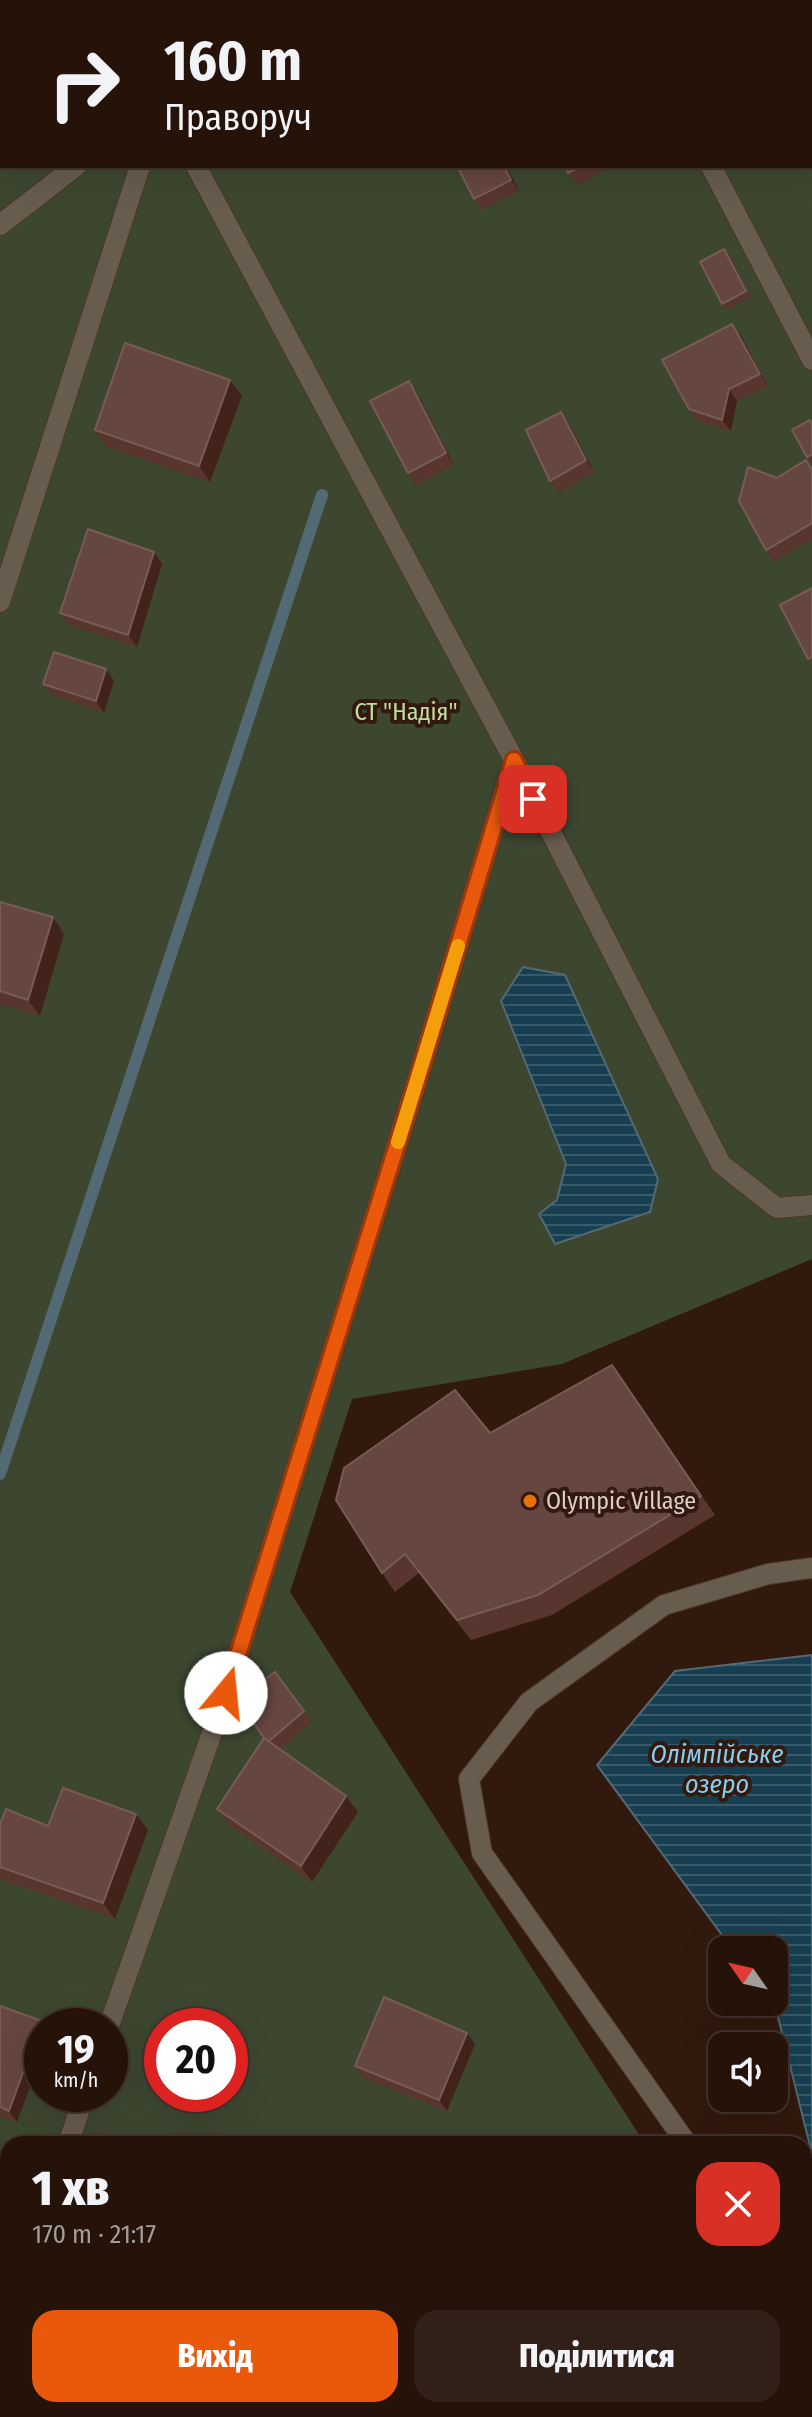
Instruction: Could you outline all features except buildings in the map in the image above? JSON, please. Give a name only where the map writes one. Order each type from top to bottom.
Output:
[{"type":"street","points":[[0,225],[73,168]]},
{"type":"street","points":[[0,602],[139,168]]},
{"type":"street","points":[[197,168],[514,760],[721,1164],[777,1208],[812,1205]]},
{"type":"street","points":[[712,168],[812,360]]},
{"type":"street","points":[[115,2008],[226,1693],[514,760]]},
{"type":"street","points":[[681,2136],[482,1853],[469,1779],[529,1702],[664,1605],[768,1574],[812,1568]]},
{"type":"street","points":[[71,2136],[79,2112]]},
{"type":"green space","name":"СТ \"Надія\"","points":[[0,168],[812,168],[812,1259],[562,1364],[352,1399],[290,1592],[640,2136],[0,2136]]},
{"type":"water","points":[[523,967],[565,975],[658,1179],[650,1212],[555,1244],[539,1214],[557,1200],[566,1164],[501,1001]]},
{"type":"water","name":"Олімпійське озеро","points":[[812,1655],[812,2136],[808,2136],[788,2057],[788,2032],[782,2032],[778,2016],[788,2016],[788,1936],[723,1936],[597,1765],[675,1671]]},
{"type":"waterway","points":[[0,1474],[322,495]]},
{"type":"slow traffic","points":[[398,1142],[458,946]]},
{"type":"place","name":"Olympic Village","points":[[530,1501]]},
{"type":"route","points":[[226,1693],[514,760],[533,799]]}]
